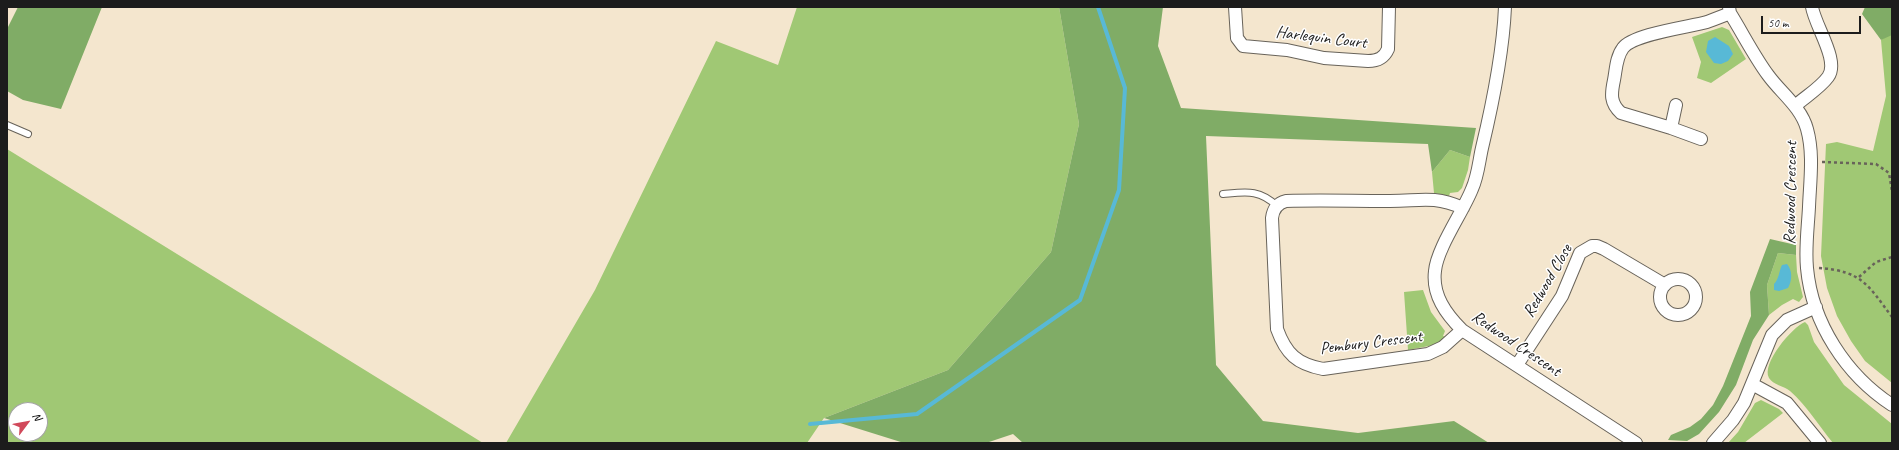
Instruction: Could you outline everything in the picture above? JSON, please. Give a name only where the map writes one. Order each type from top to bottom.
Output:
[{"type":"street","name":"Harlequin Court","points":[[1235,7],[1237,38],[1243,46],[1286,50],[1324,58],[1375,61],[1381,58],[1388,49],[1390,7]]},
{"type":"street","name":"Redwood Crescent","points":[[1505,7],[1498,70],[1473,187],[1438,258],[1435,271],[1435,283],[1444,309],[1462,330],[1636,443]]},
{"type":"street","points":[[1795,106],[1827,78],[1831,72],[1832,65],[1830,56],[1814,16],[1812,7]]},
{"type":"street","name":"Redwood Crescent","points":[[1730,10],[1758,61],[1795,106],[1806,126],[1810,140],[1811,162],[1807,268],[1816,307],[1825,330],[1853,372],[1892,405]]},
{"type":"street","points":[[1701,139],[1621,113],[1616,109],[1612,102],[1611,95],[1620,52],[1627,44],[1641,38],[1707,22],[1730,10]]},
{"type":"street","points":[[1671,128],[1676,105]]},
{"type":"street","points":[[1277,206],[1286,200],[1396,202],[1422,199],[1448,202],[1463,208]]},
{"type":"street","name":"Pembury Crescent","points":[[1277,206],[1272,218],[1277,329],[1282,342],[1297,360],[1309,366],[1323,369],[1428,354],[1443,347],[1462,330]]},
{"type":"street","name":"Redwood Close","points":[[1517,365],[1562,296],[1580,253],[1587,248],[1596,246],[1604,249],[1665,285]]},
{"type":"street","points":[[1713,443],[1733,420],[1752,384],[1772,335],[1778,328],[1797,315],[1816,307]]},
{"type":"street","points":[[1752,384],[1787,403],[1820,443]]},
{"type":"lane","points":[[7,125],[28,134]]},
{"type":"lane","points":[[1224,194],[1255,192],[1270,200],[1277,206]]},
{"type":"path","points":[[1811,162],[1876,164],[1889,174],[1892,191]]},
{"type":"path","points":[[1889,174],[1892,171]]},
{"type":"path","points":[[1859,277],[1876,262],[1892,257]]},
{"type":"path","points":[[1807,268],[1837,270],[1859,277],[1874,292],[1892,317]]},
{"type":"green space","points":[[18,7],[102,7],[61,109],[23,100],[7,91],[7,29]]},
{"type":"green space","points":[[797,7],[1059,7],[1079,124],[1051,252],[948,370],[824,418],[807,443],[506,443],[595,290],[716,41],[778,65]]},
{"type":"green space","points":[[1059,7],[1163,7],[1158,46],[1181,108],[1476,128],[1470,157],[1450,150],[1432,172],[1428,144],[1206,136],[1216,365],[1263,421],[1358,433],[1454,421],[1489,443],[1023,443],[1013,434],[986,443],[904,443],[824,418],[948,370],[1051,252],[1079,124]]},
{"type":"green space","points":[[1865,7],[1892,7],[1892,35],[1881,40],[1862,14]]},
{"type":"green space","points":[[1722,27],[1729,30],[1746,59],[1711,83],[1697,78],[1701,62],[1692,37]]},
{"type":"green space","points":[[1892,32],[1892,383],[1865,361],[1851,341],[1837,316],[1827,288],[1821,256],[1826,144],[1837,142],[1873,151],[1886,96],[1881,40]]},
{"type":"green space","points":[[7,149],[483,443],[7,443]]},
{"type":"green space","points":[[1450,150],[1470,157],[1468,170],[1462,188],[1458,192],[1450,193],[1449,196],[1434,193],[1432,172]]},
{"type":"green space","points":[[1770,239],[1796,245],[1796,255],[1778,253],[1767,285],[1769,315],[1753,340],[1736,385],[1719,412],[1699,434],[1687,441],[1668,440],[1671,435],[1690,427],[1701,419],[1713,405],[1723,386],[1751,316],[1750,292]]},
{"type":"green space","points":[[1778,253],[1796,255],[1797,272],[1803,297],[1799,302],[1793,299],[1769,315],[1767,285]]},
{"type":"green space","points":[[1423,290],[1431,312],[1445,331],[1443,336],[1447,337],[1434,345],[1408,350],[1404,292]]},
{"type":"green space","points":[[1805,322],[1808,325],[1814,342],[1844,385],[1892,424],[1892,443],[1833,443],[1796,397],[1790,391],[1773,382],[1769,378],[1769,364],[1773,355],[1786,338],[1799,325]]},
{"type":"green space","points":[[1761,400],[1779,409],[1783,413],[1744,443],[1728,443],[1738,432],[1755,403]]},
{"type":"water","points":[[1715,37],[1729,46],[1733,54],[1728,61],[1721,64],[1714,63],[1706,52],[1708,41]]},
{"type":"water","points":[[1787,264],[1791,276],[1788,288],[1779,291],[1774,290],[1774,284],[1777,280],[1782,265]]},
{"type":"waterway","points":[[810,424],[917,414],[1080,300],[1119,190],[1125,88],[1098,7]]}]
